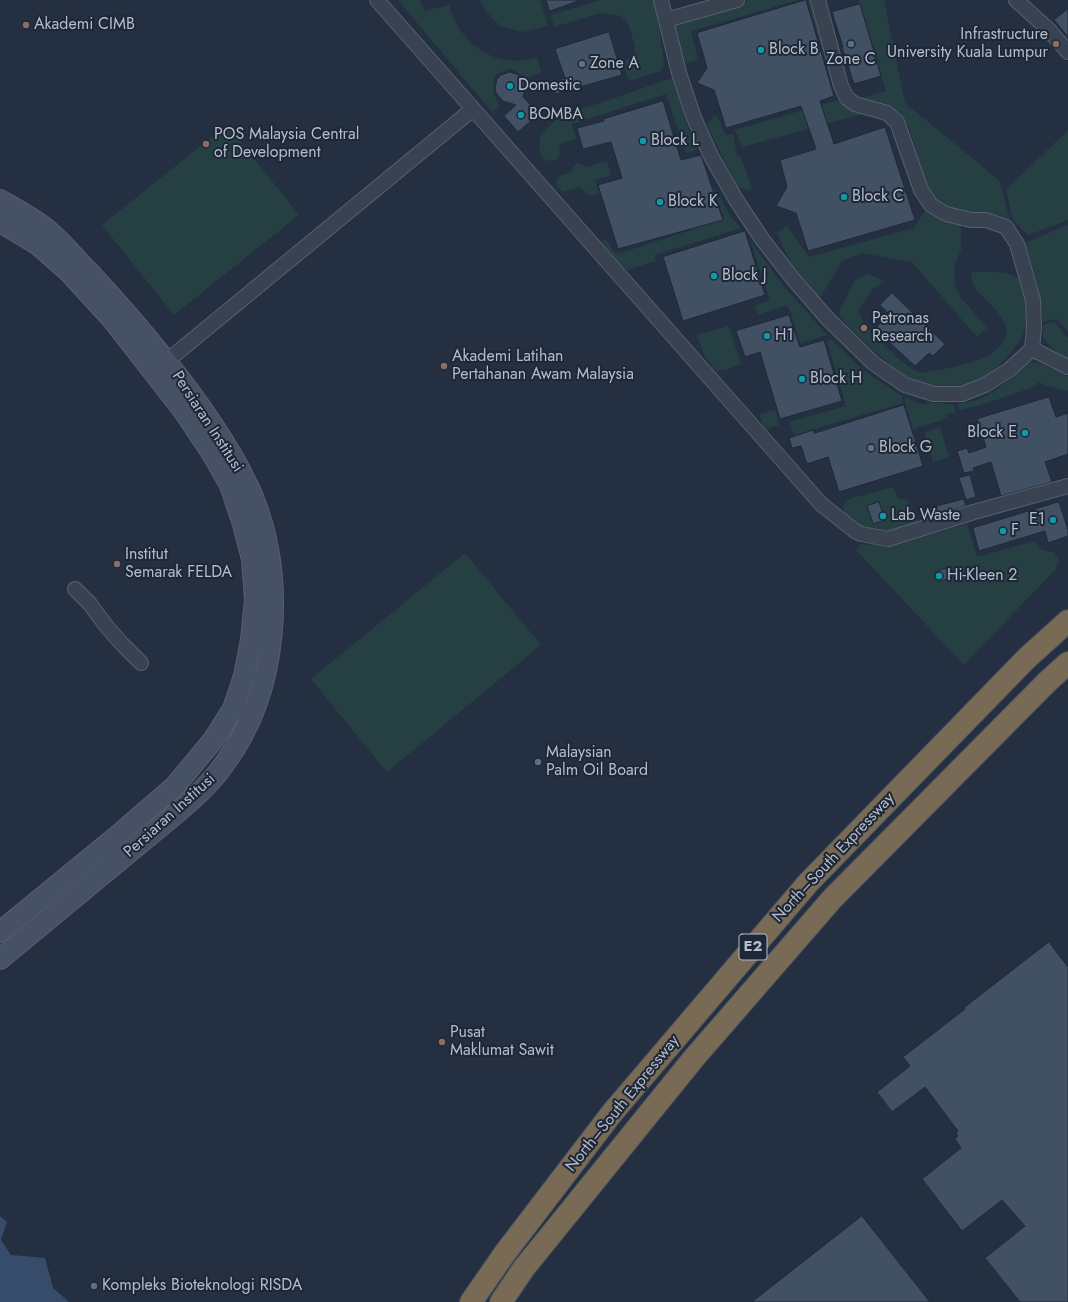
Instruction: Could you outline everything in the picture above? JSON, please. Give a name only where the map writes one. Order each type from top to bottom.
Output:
[{"type":"highway","name":"North–South Expressway","points":[[471,1302],[505,1253],[612,1112],[808,883],[1027,658],[1068,620]]},
{"type":"highway","name":"North–South Expressway","points":[[501,1302],[524,1268],[694,1058],[832,899],[1041,687],[1068,663]]},
{"type":"street","points":[[378,0],[821,504],[855,531],[861,534],[888,539],[986,508],[1068,486]]},
{"type":"street","points":[[661,0],[679,73],[694,118],[711,156],[762,239],[794,280],[827,318],[873,363],[905,385],[934,394],[962,394],[985,385],[1009,370],[1032,349],[1034,328],[1033,300],[1017,244],[1006,227],[986,220],[971,220],[946,214],[931,205],[921,190],[897,122],[887,113],[855,104],[847,98],[841,86],[818,0]]},
{"type":"street","points":[[666,20],[737,0]]},
{"type":"street","points":[[1016,0],[1049,30],[1068,52]]},
{"type":"street","points":[[167,361],[473,109]]},
{"type":"street","name":"Persiaran Institusi","points":[[0,200],[25,214],[49,232],[123,308],[167,361],[201,407],[227,446],[253,495],[262,520],[271,562],[274,601],[271,640],[265,677],[255,710],[238,744],[226,763],[207,786],[145,840],[0,959]]},
{"type":"street","name":"Persiaran Institusi","points":[[0,222],[37,244],[69,272],[112,319],[183,410],[213,455],[230,485],[243,524],[252,559],[255,600],[251,640],[244,676],[233,709],[214,739],[175,786],[116,837],[0,932]]},
{"type":"street","points":[[1032,349],[1068,367]]},
{"type":"street","points":[[75,589],[90,604],[122,644],[141,663]]},
{"type":"green space","points":[[398,0],[420,0],[424,11],[449,5],[457,25],[464,35],[482,51],[492,56],[514,61],[537,57],[541,73],[526,78],[510,68],[495,75],[493,91],[500,106],[492,112]]},
{"type":"green space","points":[[480,0],[540,0],[548,26],[523,32],[500,26],[484,9]]},
{"type":"green space","points":[[601,0],[655,0],[664,63],[661,71],[629,81],[623,62],[634,56],[635,46],[628,23],[621,16],[600,13],[554,27],[551,15]]},
{"type":"green space","points":[[748,0],[798,0],[691,31],[698,60],[680,64],[670,23]]},
{"type":"green space","points":[[807,0],[811,0],[832,71],[866,113],[742,147],[735,130],[838,100]]},
{"type":"green space","points":[[859,0],[884,0],[905,103],[1000,181],[1011,225],[961,213],[937,200],[928,187],[909,128],[902,115],[897,110],[883,106],[869,106],[864,97],[886,91]]},
{"type":"green space","points":[[674,79],[688,109],[684,115],[696,150],[686,153],[666,94],[572,124],[576,139],[562,143],[559,148],[560,152],[557,160],[548,161],[542,157],[539,149],[540,136],[555,120],[574,111],[666,80]]},
{"type":"green space","points":[[717,115],[725,135],[733,134],[737,156],[741,157],[752,189],[746,190],[737,186],[707,125],[712,118]]},
{"type":"green space","points":[[227,125],[299,215],[174,315],[102,225]]},
{"type":"green space","points":[[1068,130],[1068,220],[1028,235],[1013,220],[1006,190]]},
{"type":"green space","points":[[607,161],[611,175],[595,180],[599,193],[590,196],[580,187],[562,192],[556,184],[559,176],[571,172],[573,167],[578,163],[587,167]]},
{"type":"green space","points":[[713,186],[733,220],[741,228],[654,255],[656,261],[627,270],[620,265],[601,241],[606,240],[614,252],[621,253],[724,219]]},
{"type":"green space","points":[[926,209],[961,226],[961,250],[954,266],[955,286],[961,298],[987,328],[977,337],[912,262],[862,253],[842,261],[820,298],[789,260],[777,233],[787,226],[809,257],[914,228]]},
{"type":"green space","points":[[1068,225],[1068,332],[1057,319],[1043,322],[1039,291],[1025,243]]},
{"type":"green space","points":[[750,240],[782,284],[827,335],[800,343],[787,305],[758,315],[755,306],[770,300]]},
{"type":"green space","points":[[972,272],[1000,272],[1019,279],[1023,284],[1025,294],[1026,322],[1021,338],[1005,359],[985,377],[971,383],[946,386],[929,384],[910,379],[879,355],[840,317],[840,310],[855,280],[868,274],[885,281],[873,289],[859,309],[861,317],[866,325],[889,350],[908,366],[921,373],[950,368],[972,362],[992,353],[999,348],[1004,341],[1007,331],[1004,322],[998,313],[976,289],[972,280]]},
{"type":"green space","points":[[1054,322],[1068,338],[1068,359],[1061,356],[1043,338],[1043,325]]},
{"type":"green space","points":[[729,326],[741,364],[725,370],[716,371],[705,356],[696,335]]},
{"type":"green space","points":[[832,340],[863,370],[902,396],[903,403],[794,435],[790,422],[846,406],[827,341]]},
{"type":"green space","points":[[1031,362],[1039,363],[1068,376],[1068,391],[1047,386],[1039,382],[1034,387],[981,405],[959,410],[958,404],[978,400],[991,393],[1012,379]]},
{"type":"green space","points":[[905,397],[925,404],[930,402],[954,405],[956,413],[948,413],[947,417],[940,421],[913,430]]},
{"type":"green space","points":[[775,410],[779,425],[766,429],[762,423],[760,414]]},
{"type":"green space","points":[[940,427],[949,457],[933,462],[925,432]]},
{"type":"green space","points":[[893,487],[898,499],[906,499],[911,506],[918,523],[884,533],[864,530],[844,513],[843,508],[845,502],[852,498]]},
{"type":"green space","points":[[967,524],[977,557],[1035,541],[1042,550],[1054,552],[1059,561],[1055,570],[964,665],[856,550],[861,544],[889,546]]},
{"type":"green space","points":[[465,553],[541,645],[387,772],[311,679]]},
{"type":"water","points":[[0,1216],[7,1222],[1,1240],[11,1255],[45,1258],[53,1288],[69,1302],[0,1302]]},
{"type":"building","points":[[546,0],[578,0],[578,1],[550,11]]},
{"type":"building","points":[[806,0],[834,96],[820,101],[834,144],[885,127],[915,220],[808,251],[796,213],[776,206],[787,187],[780,160],[816,149],[801,106],[726,128],[714,90],[697,83],[707,68],[697,33]]},
{"type":"building","points":[[860,4],[881,76],[854,84],[832,12]]},
{"type":"building","points":[[1068,9],[1068,37],[1054,20]]},
{"type":"building","name":"Zone A","points":[[609,32],[622,75],[555,94],[552,82],[565,78],[555,49]]},
{"type":"building","points":[[510,72],[523,78],[525,88],[523,97],[539,114],[518,132],[504,116],[516,105],[503,101],[496,93],[495,88],[497,79],[501,75]]},
{"type":"building","name":"Block K","points":[[663,101],[681,160],[701,155],[723,220],[618,249],[598,185],[622,178],[611,142],[583,149],[577,128],[604,121],[604,119]]},
{"type":"building","name":"Block J","points":[[745,231],[765,295],[683,321],[663,257]]},
{"type":"building","points":[[892,293],[945,344],[933,356],[929,353],[915,366],[875,329],[889,314],[880,305]]},
{"type":"building","name":"Block H","points":[[789,315],[800,347],[824,340],[842,401],[780,419],[760,352],[745,357],[736,331]]},
{"type":"building","name":"Block E","points":[[1049,397],[1056,417],[1068,413],[1068,454],[1045,462],[1052,482],[1001,496],[991,462],[973,468],[974,471],[964,473],[957,451],[967,448],[969,453],[986,447],[977,419]]},
{"type":"building","name":"Block G","points":[[904,405],[923,466],[839,492],[828,457],[807,464],[801,446],[792,448],[789,438],[813,430],[814,433]]},
{"type":"building","points":[[970,475],[976,497],[966,500],[959,478]]},
{"type":"building","points":[[964,499],[966,506],[923,519],[920,511]]},
{"type":"building","points":[[879,502],[885,520],[873,524],[867,506]]},
{"type":"building","points":[[1059,502],[1068,530],[1068,536],[1048,543],[1045,531],[979,551],[973,528]]},
{"type":"building","points":[[948,568],[951,578],[938,582],[935,572]]},
{"type":"building","points":[[1049,942],[1068,967],[1068,1302],[1020,1302],[985,1258],[1025,1226],[1002,1200],[962,1231],[922,1179],[961,1148],[955,1139],[958,1136],[956,1133],[958,1131],[925,1087],[892,1112],[877,1092],[910,1066],[903,1057]]},
{"type":"building","points":[[862,1216],[930,1302],[752,1302]]},
{"type":"place","name":"Akademi CIMB","points":[[26,25]]},
{"type":"place","name":"Zone C","points":[[851,44]]},
{"type":"place","name":"Infrastructure University Kuala Lumpur","points":[[1056,44]]},
{"type":"place","name":"Block B","points":[[761,50]]},
{"type":"place","name":"Zone A","points":[[582,64]]},
{"type":"place","name":"Domestic","points":[[510,86]]},
{"type":"place","name":"BOMBA","points":[[521,115]]},
{"type":"place","name":"Block L","points":[[643,141]]},
{"type":"place","name":"POS Malaysia Central of Development","points":[[206,144]]},
{"type":"place","name":"Block C","points":[[844,197]]},
{"type":"place","name":"Block K","points":[[660,202]]},
{"type":"place","name":"Block J","points":[[714,276]]},
{"type":"place","name":"Petronas Research","points":[[864,328]]},
{"type":"place","name":"H1","points":[[767,336]]},
{"type":"place","name":"Akademi Latihan Pertahanan Awam Malaysia","points":[[444,366]]},
{"type":"place","name":"Block H","points":[[802,379]]},
{"type":"place","name":"Block E","points":[[1025,433]]},
{"type":"place","name":"Block G","points":[[871,448]]},
{"type":"place","name":"Lab Waste","points":[[883,516]]},
{"type":"place","name":"E1","points":[[1053,520]]},
{"type":"place","name":"F","points":[[1003,531]]},
{"type":"place","name":"Institut Semarak FELDA","points":[[117,564]]},
{"type":"place","name":"Hi-Kleen 2","points":[[939,576]]},
{"type":"place","name":"Malaysian Palm Oil Board","points":[[538,762]]},
{"type":"place","name":"Pusat Maklumat Sawit","points":[[442,1042]]},
{"type":"place","name":"Kompleks Bioteknologi RISDA","points":[[94,1286]]}]
